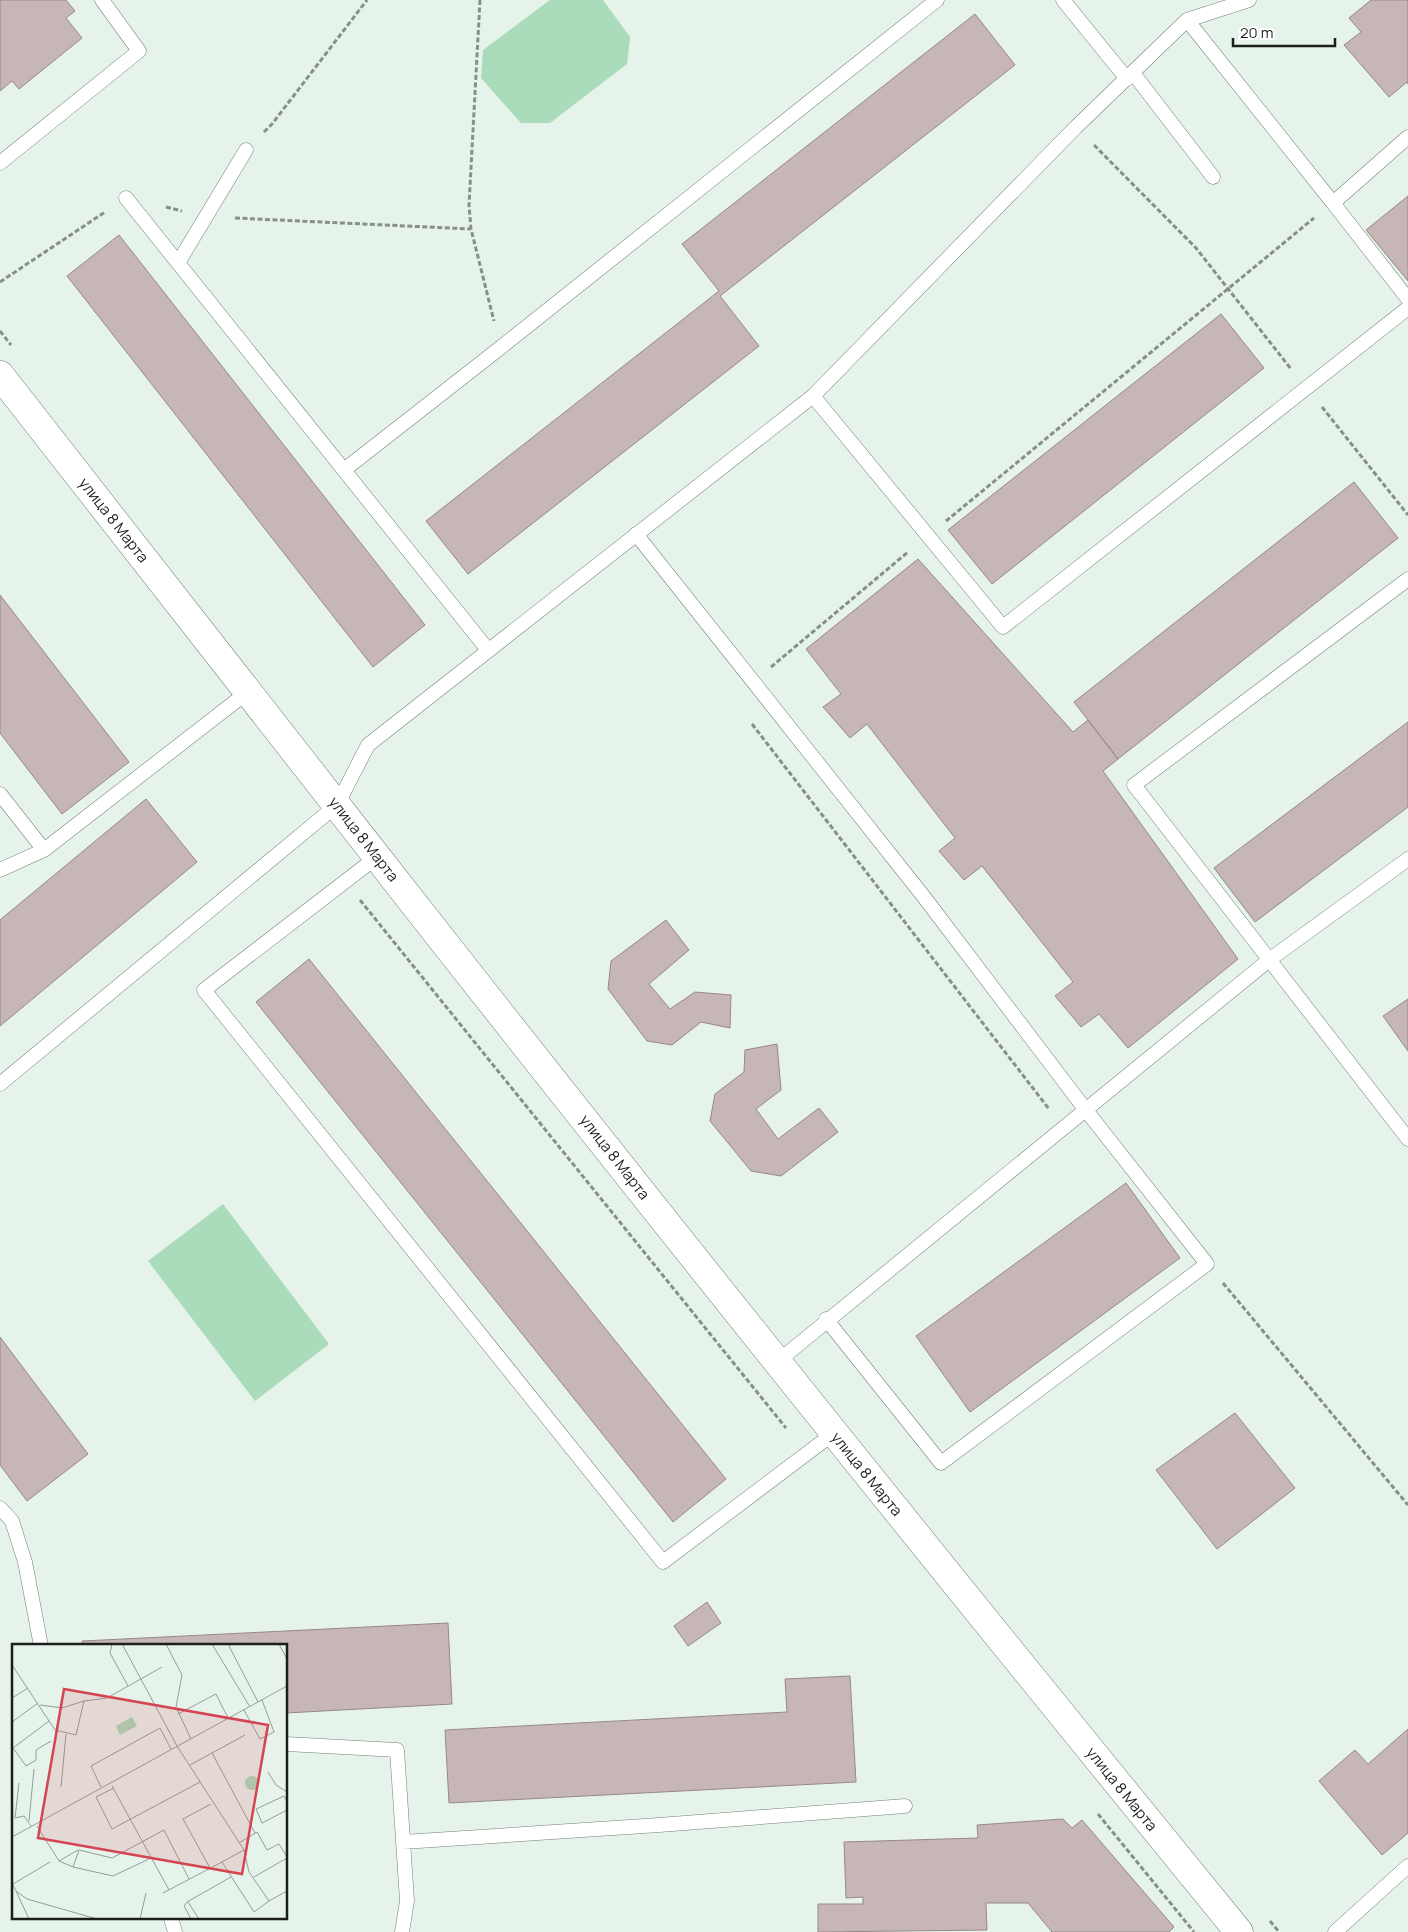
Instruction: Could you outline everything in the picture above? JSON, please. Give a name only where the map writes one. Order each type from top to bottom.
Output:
[{"type":"street","name":"улица 8 Марта","points":[[0,376],[777,1362],[1049,1700],[1240,1932]]},
{"type":"lane","points":[[0,163],[139,51],[102,0]]},
{"type":"lane","points":[[344,470],[937,0]]},
{"type":"lane","points":[[1062,0],[1130,76],[1213,177]]},
{"type":"lane","points":[[0,1084],[337,805],[368,745],[813,396],[1076,127],[1187,20],[1249,0]]},
{"type":"lane","points":[[1187,20],[1408,299]]},
{"type":"lane","points":[[1332,203],[1408,137]]},
{"type":"lane","points":[[178,263],[246,150]]},
{"type":"lane","points":[[126,198],[488,650]]},
{"type":"lane","points":[[813,396],[1003,627],[1408,308]]},
{"type":"lane","points":[[636,534],[924,896],[1085,1109],[1207,1264],[941,1463],[826,1320]]},
{"type":"lane","points":[[1408,579],[1134,785],[1408,1139]]},
{"type":"lane","points":[[0,870],[44,850],[249,691]]},
{"type":"lane","points":[[0,794],[44,850]]},
{"type":"lane","points":[[377,856],[204,990],[663,1562],[806,1452],[834,1433]]},
{"type":"lane","points":[[777,1362],[826,1320],[1269,960],[1408,859]]},
{"type":"lane","points":[[0,1508],[12,1521],[25,1562],[41,1644]]},
{"type":"lane","points":[[288,1744],[397,1750],[407,1901],[402,1932]]},
{"type":"lane","points":[[403,1842],[649,1826],[904,1806]]},
{"type":"lane","points":[[1335,1932],[1408,1866]]},
{"type":"path","points":[[246,150],[272,124],[366,0]]},
{"type":"path","points":[[480,0],[469,204],[471,230],[500,348]]},
{"type":"path","points":[[1076,127],[1196,248],[1408,515]]},
{"type":"path","points":[[754,682],[1227,288],[1332,203]]},
{"type":"path","points":[[749,721],[1063,1127]]},
{"type":"path","points":[[345,882],[806,1452]]},
{"type":"path","points":[[1207,1264],[1408,1505]]},
{"type":"path","points":[[1097,1812],[1194,1932]]},
{"type":"green space","points":[[550,0],[603,0],[630,37],[627,64],[550,123],[521,123],[481,78],[483,50]]},
{"type":"green space","points":[[223,1204],[329,1344],[255,1401],[148,1261]]},
{"type":"building","points":[[0,0],[66,0],[75,11],[66,18],[82,38],[19,89],[12,81],[0,91]]},
{"type":"building","points":[[1371,0],[1408,0],[1408,84],[1407,82],[1389,97],[1344,45],[1361,32],[1349,18]]},
{"type":"building","points":[[975,14],[1015,65],[720,296],[759,346],[468,574],[426,521],[719,291],[682,244]]},
{"type":"building","points":[[1408,196],[1408,281],[1366,230]]},
{"type":"building","points":[[119,235],[425,625],[373,667],[67,276]]},
{"type":"building","points":[[1221,314],[1264,368],[992,584],[948,530]]},
{"type":"building","points":[[1354,482],[1398,538],[1118,759],[1074,702]]},
{"type":"building","points":[[918,559],[1073,732],[1088,720],[1118,759],[1103,771],[1238,959],[1128,1048],[1099,1014],[1081,1027],[1055,996],[1073,982],[982,866],[964,880],[939,851],[955,838],[867,724],[850,738],[823,707],[841,694],[806,649]]},
{"type":"building","points":[[0,595],[129,762],[62,814],[0,733]]},
{"type":"building","points":[[1408,722],[1408,807],[1255,922],[1214,868]]},
{"type":"building","points":[[146,799],[197,862],[0,1026],[0,920]]},
{"type":"building","points":[[666,920],[689,950],[649,984],[670,1009],[695,992],[731,995],[730,1028],[701,1022],[672,1045],[647,1041],[608,989],[611,961]]},
{"type":"building","points":[[309,959],[726,1479],[673,1522],[256,1002]]},
{"type":"building","points":[[1408,999],[1408,1051],[1383,1016]]},
{"type":"building","points":[[777,1044],[781,1090],[756,1109],[778,1139],[819,1108],[838,1132],[781,1176],[751,1171],[710,1121],[715,1094],[744,1072],[745,1050]]},
{"type":"building","points":[[1126,1183],[1180,1258],[970,1412],[916,1336]]},
{"type":"building","points":[[0,1337],[88,1454],[27,1501],[0,1465]]},
{"type":"building","points":[[1235,1413],[1295,1488],[1217,1549],[1156,1470]]},
{"type":"building","points":[[707,1602],[721,1623],[688,1646],[674,1626]]},
{"type":"building","points":[[448,1623],[452,1704],[288,1713],[288,1644],[83,1644],[82,1641]]},
{"type":"building","points":[[850,1676],[856,1782],[449,1803],[445,1730],[787,1712],[785,1679]]},
{"type":"building","points":[[1408,1729],[1408,1833],[1382,1855],[1319,1781],[1355,1750],[1368,1764]]},
{"type":"building","points":[[1063,1819],[1072,1828],[1082,1820],[1174,1927],[1169,1932],[1052,1932],[1028,1903],[986,1903],[987,1930],[818,1932],[818,1904],[863,1904],[863,1897],[846,1898],[844,1842],[978,1838],[977,1825]]}]
